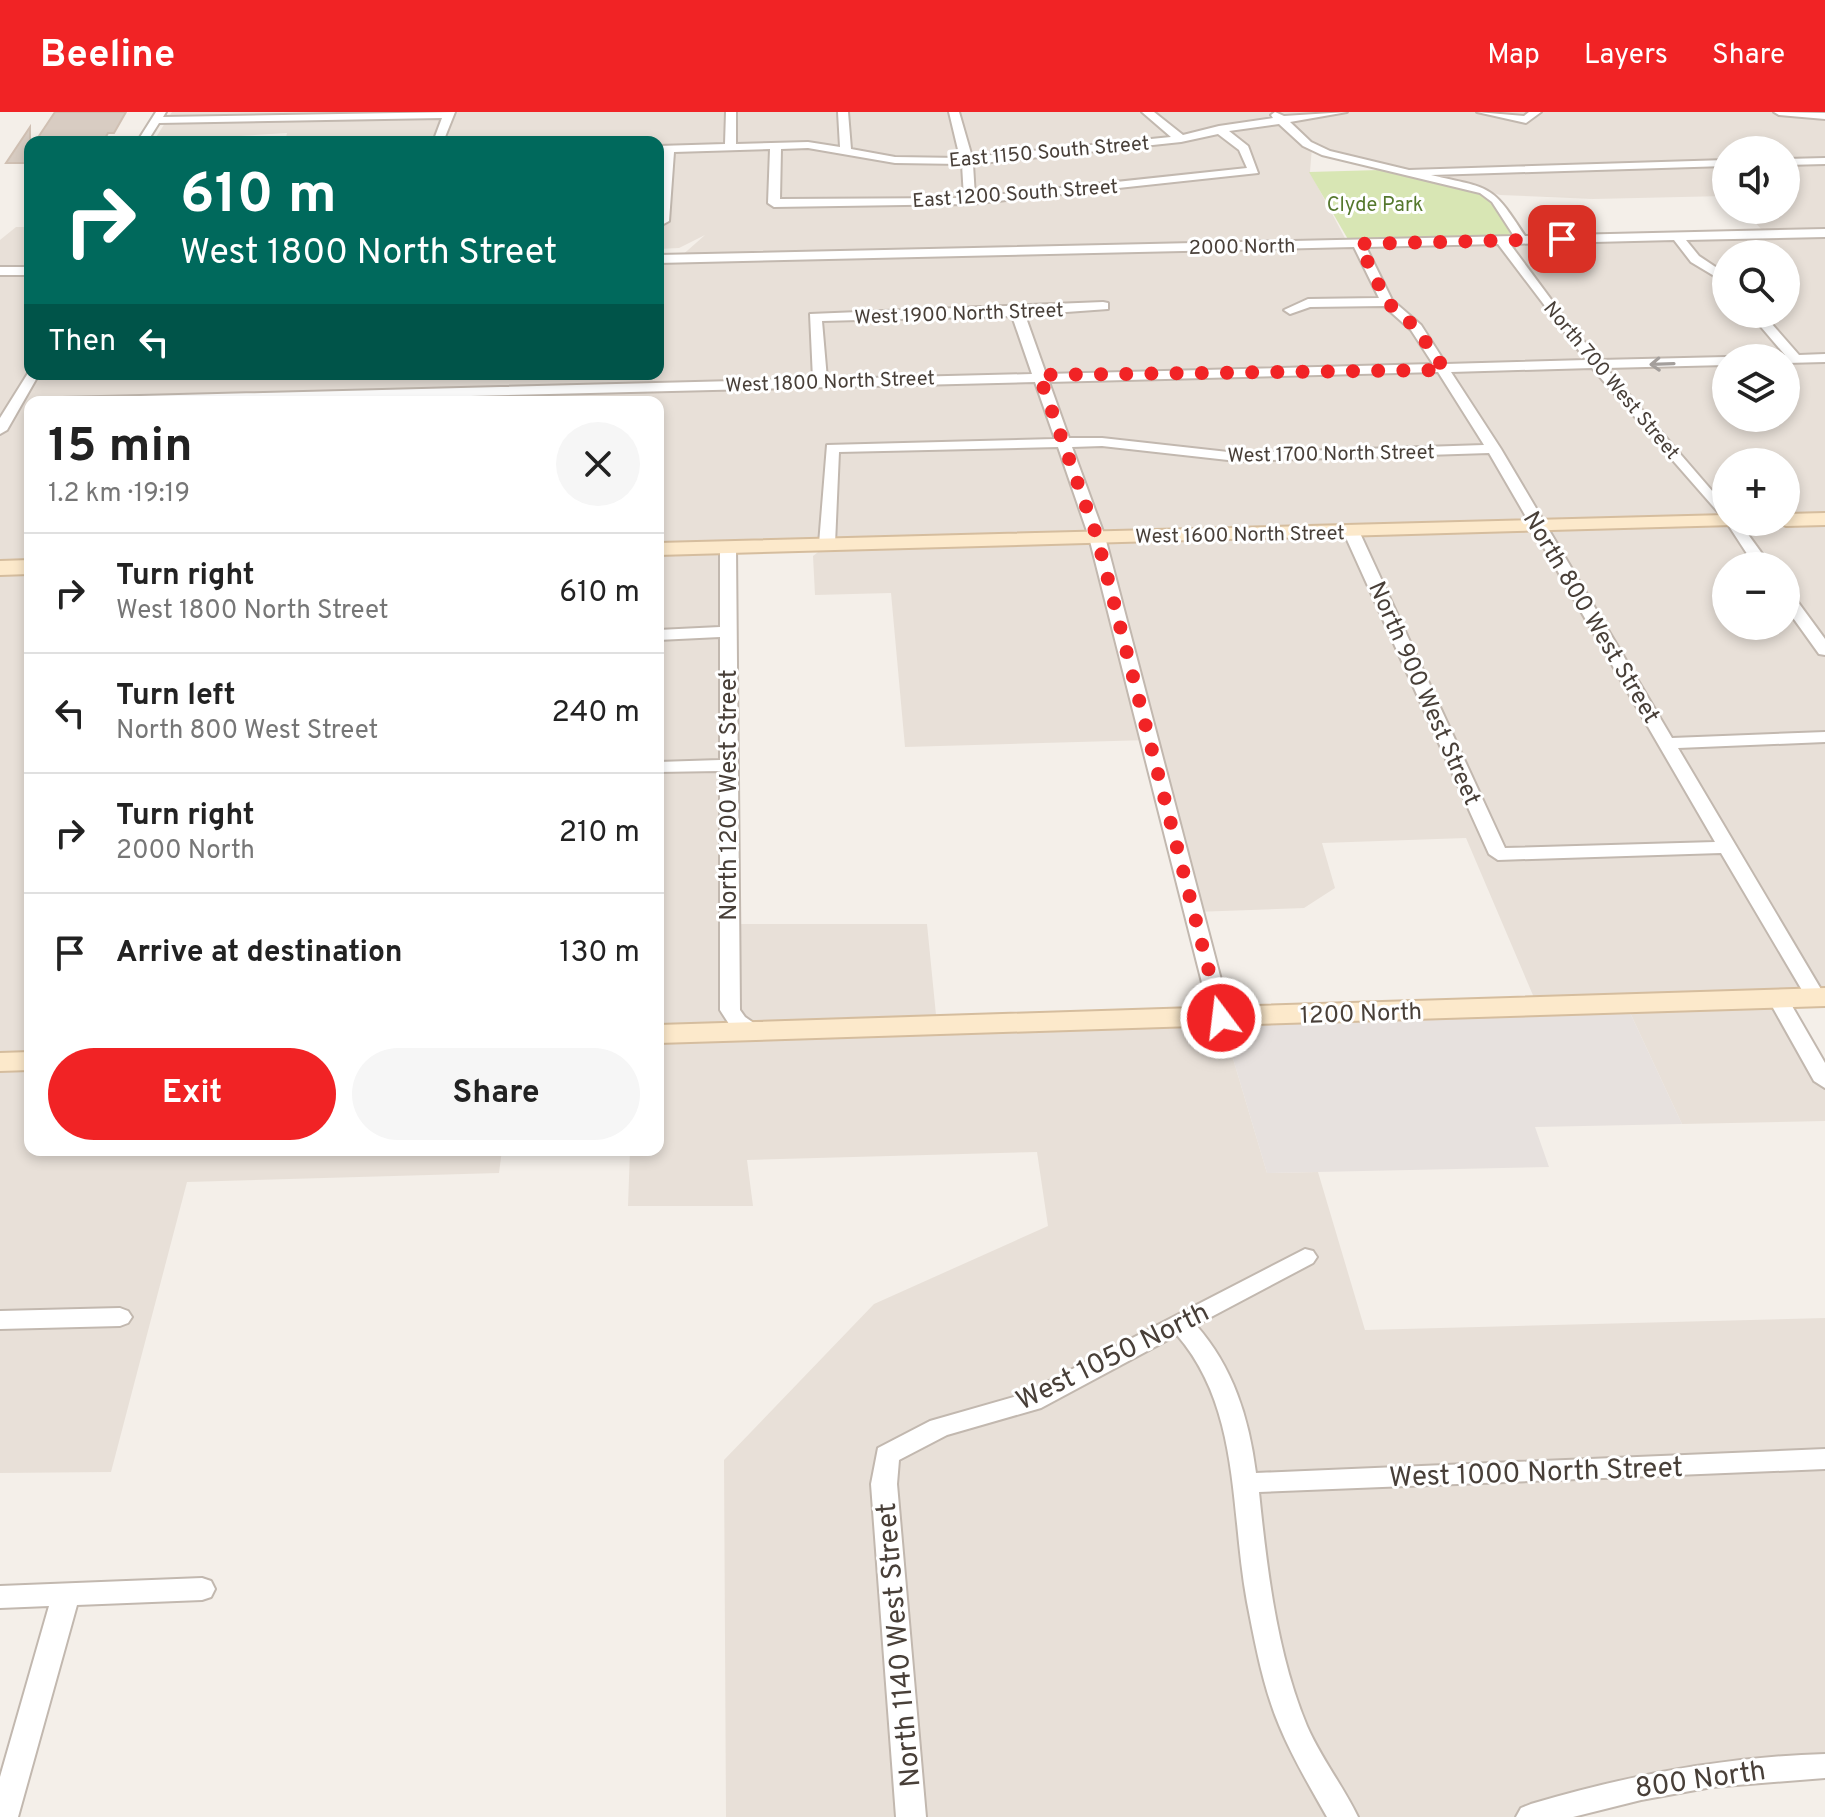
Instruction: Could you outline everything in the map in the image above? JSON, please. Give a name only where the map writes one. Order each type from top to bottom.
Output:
[{"type":"street","points":[[730,147],[731,112]]},
{"type":"street","points":[[843,112],[846,152]]},
{"type":"street","points":[[954,112],[967,161],[970,201]]},
{"type":"street","points":[[1147,112],[1181,139]]},
{"type":"street","points":[[1273,112],[1307,144],[1326,153],[1477,188],[1497,202],[1522,240]]},
{"type":"street","name":"East 1150 South Street","points":[[664,148],[808,145],[895,160],[967,161],[1181,139],[1219,129],[1342,112]]},
{"type":"street","points":[[1482,112],[1531,116]]},
{"type":"street","points":[[1779,112],[1825,116]]},
{"type":"street","points":[[146,136],[159,116],[294,118],[449,114],[440,136]]},
{"type":"street","points":[[288,133],[294,118]]},
{"type":"street","name":"East 1200 South Street","points":[[776,146],[774,203],[970,201],[1254,171],[1244,148],[1219,129]]},
{"type":"street","points":[[1800,162],[1825,161]]},
{"type":"street","points":[[1413,172],[1712,163]]},
{"type":"street","name":"2000 North","points":[[664,259],[1825,233]]},
{"type":"street","points":[[1678,237],[1695,259],[1712,270]]},
{"type":"street","name":"North 700 West Street","points":[[1502,241],[1565,328],[1712,501]]},
{"type":"street","name":"North 800 West Street","points":[[1359,244],[1387,302],[1416,328],[1494,449],[1820,998]]},
{"type":"street","points":[[0,271],[24,271]]},
{"type":"street","points":[[1290,310],[1308,303],[1387,302]]},
{"type":"street","name":"West 1900 North Street","points":[[820,382],[815,317],[1017,312],[1103,306]]},
{"type":"street","points":[[1017,312],[1097,537],[1221,1018]]},
{"type":"street","points":[[1767,328],[1779,344]]},
{"type":"street","points":[[1800,359],[1825,358]]},
{"type":"street","name":"West 1800 North Street","points":[[326,396],[1039,375],[1445,370],[1712,362]]},
{"type":"street","points":[[452,392],[454,380]]},
{"type":"street","points":[[0,430],[23,403]]},
{"type":"street","name":"West 1700 North Street","points":[[827,544],[832,448],[1102,442],[1237,457],[1494,449]]},
{"type":"street","points":[[1800,520],[1825,519]]},
{"type":"street","name":"West 1600 North Street","points":[[664,549],[1712,521]]},
{"type":"street","name":"North 900 West Street","points":[[1351,531],[1498,854],[1728,847]]},
{"type":"street","name":"North 700 West Street","points":[[1740,536],[1752,552]]},
{"type":"street","name":"North 1200 West Street","points":[[728,547],[730,1010],[738,1022],[754,1030]]},
{"type":"street","points":[[0,568],[24,567]]},
{"type":"street","points":[[1800,616],[1825,650]]},
{"type":"street","points":[[664,635],[728,632]]},
{"type":"street","points":[[1667,743],[1825,737]]},
{"type":"street","points":[[664,767],[728,765]]},
{"type":"street","name":"1200 North","points":[[664,1034],[1820,998]]},
{"type":"street","points":[[1778,999],[1825,1081]]},
{"type":"street","points":[[0,1062],[24,1061]]},
{"type":"street","name":"West 1050 North","points":[[885,1473],[887,1455],[939,1428],[1032,1401],[1305,1257]]},
{"type":"street","points":[[0,1320],[120,1317]]},
{"type":"street","points":[[1180,1323],[1198,1340],[1233,1409],[1246,1483],[1252,1551],[1283,1695],[1299,1740],[1343,1817]]},
{"type":"street","name":"West 1000 North Street","points":[[1246,1483],[1825,1459]]},
{"type":"street","name":"North 1140 West Street","points":[[885,1473],[911,1817]]},
{"type":"street","points":[[0,1597],[202,1589]]},
{"type":"street","points":[[3,1817],[66,1595]]},
{"type":"street","name":"800 North","points":[[1531,1817],[1615,1791],[1686,1776],[1756,1768],[1825,1766]]},
{"type":"shaded area","points":[[172,112],[1825,112],[1825,998],[1779,999],[1825,1082],[1825,1121],[1682,1124],[1626,1004],[1538,1007],[1466,838],[1322,843],[1335,888],[1304,908],[1194,912],[1149,740],[905,747],[891,593],[815,595],[813,556],[826,546],[729,547],[729,924],[927,924],[937,1025],[1221,1018],[1267,1173],[1318,1172],[1365,1330],[1825,1318],[1825,1766],[1531,1817],[726,1817],[724,1460],[874,1304],[1048,1226],[1037,1152],[747,1160],[753,1206],[628,1206],[630,1156],[664,1156],[664,396],[24,396],[24,1156],[501,1156],[499,1173],[187,1182],[111,1472],[0,1473],[0,240],[16,227],[24,227],[24,380],[664,380],[664,259],[679,258],[705,235],[679,248],[664,249],[664,136],[286,136],[287,133],[157,136]],"holes":[[[1712,136],[1800,136],[1800,224],[1756,224],[1766,234],[1347,242],[1310,172],[1312,147],[1500,195],[1593,199],[1712,196]]]},
{"type":"shaded area","points":[[1626,1004],[1682,1124],[1535,1127],[1549,1167],[1267,1173],[1221,1018]]},
{"type":"green space","name":"Clyde Park","points":[[1380,170],[1481,194],[1493,204],[1513,238],[1349,241],[1309,172]]},
{"type":"building","points":[[55,112],[126,112],[114,133],[106,136],[39,136]]},
{"type":"building","points":[[24,136],[24,163],[6,163]]},
{"type":"route","points":[[1221,1018],[1097,537],[1039,375],[1445,370],[1416,328],[1387,302],[1359,244],[1562,239]]}]
